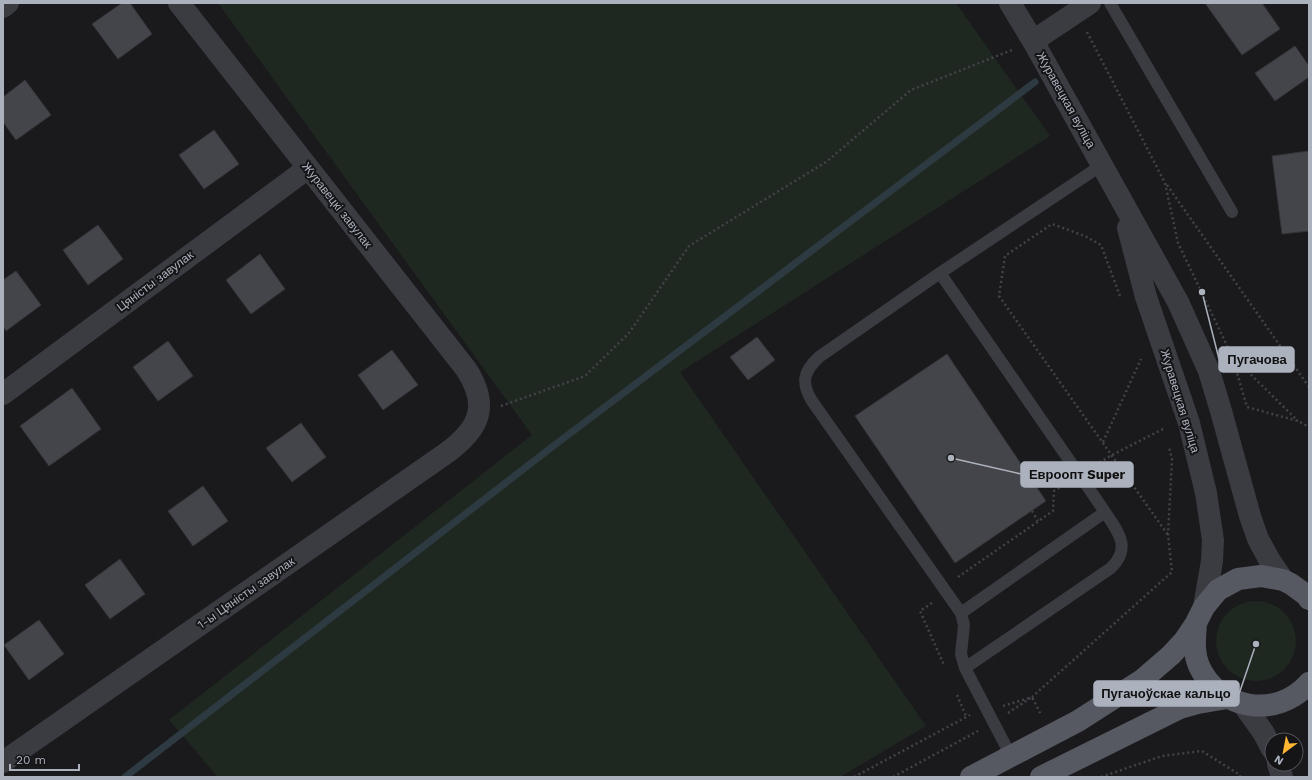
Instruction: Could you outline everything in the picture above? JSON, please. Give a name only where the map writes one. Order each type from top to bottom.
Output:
[{"type":"main road","points":[[971,777],[1052,736],[1142,680],[1171,655],[1218,590],[1238,579],[1261,576],[1294,582],[1309,599]]},
{"type":"main road","points":[[1200,615],[1194,645],[1199,666],[1210,684],[1235,701]]},
{"type":"main road","points":[[1041,777],[1180,708],[1198,702],[1235,701],[1264,706],[1284,702],[1302,691],[1309,683]]},
{"type":"street","points":[[3,6],[8,3]]},
{"type":"street","name":"Журавецкі завулак","points":[[179,3],[466,369],[478,392],[480,404],[479,414]]},
{"type":"street","name":"Журавецкая вуліца","points":[[1010,3],[1033,41],[1178,302],[1209,371],[1250,516],[1258,539],[1270,561],[1294,582]]},
{"type":"street","points":[[1033,41],[1083,7]]},
{"type":"street","name":"Цяністы завулак","points":[[3,394],[308,168]]},
{"type":"street","name":"Журавецкая вуліца","points":[[1120,198],[1146,297],[1189,423],[1206,493],[1213,540],[1212,561],[1200,615]]},
{"type":"street","name":"1-ы Цяністы завулак","points":[[3,762],[457,446],[474,426],[479,414]]},
{"type":"street","points":[[1235,701],[1264,734]]},
{"type":"lane","points":[[1110,3],[1232,212]]},
{"type":"lane","points":[[1011,756],[965,668],[961,654],[964,626],[962,613],[812,402],[805,384],[806,374],[811,365],[819,357],[940,272],[1102,165]]},
{"type":"lane","points":[[940,272],[1105,512],[1122,539],[1123,548],[1121,555],[1111,568],[965,668]]},
{"type":"lane","points":[[962,613],[1105,512]]},
{"type":"path","points":[[1083,7],[1165,183],[1309,387]]},
{"type":"path","points":[[479,414],[585,376],[629,333],[689,246],[826,162],[911,90],[1033,41]]},
{"type":"path","points":[[1165,183],[1178,242],[1232,356],[1247,407],[1298,421],[1309,427]]},
{"type":"path","points":[[1122,299],[1101,245],[1085,236],[1052,224],[1005,256],[1000,296],[1168,535]]},
{"type":"path","points":[[1139,352],[1144,366]]},
{"type":"path","points":[[1232,356],[1298,421]]},
{"type":"path","points":[[1102,442],[1141,359]]},
{"type":"path","points":[[1163,422],[1165,428]]},
{"type":"path","points":[[893,777],[993,722],[1032,697],[1172,572],[1168,535],[1172,459],[1169,444]]},
{"type":"path","points":[[1032,511],[1038,521]]},
{"type":"path","points":[[854,777],[966,716],[1032,697]]},
{"type":"path","points":[[1032,697],[1044,721]]},
{"type":"path","points":[[1102,777],[1162,756],[1202,751],[1240,775],[1240,777]]},
{"type":"shaded area","points":[[218,3],[956,3],[1050,136],[680,372],[926,726],[840,777],[218,777],[169,720],[532,435]]},
{"type":"shaded area","points":[[1256,601],[1271,604],[1284,613],[1293,626],[1296,641],[1293,656],[1284,669],[1271,678],[1256,681],[1241,678],[1228,669],[1219,656],[1216,641],[1219,626],[1228,613],[1241,604]]},
{"type":"building","points":[[122,3],[130,3],[152,34],[118,59],[92,24]]},
{"type":"building","points":[[1205,3],[1262,3],[1280,29],[1242,55]]},
{"type":"building","points":[[1295,46],[1309,66],[1309,77],[1275,101],[1255,73]]},
{"type":"building","points":[[25,80],[51,115],[16,140],[3,122],[3,97]]},
{"type":"building","points":[[214,130],[239,164],[204,189],[179,155]]},
{"type":"building","points":[[1309,151],[1309,231],[1282,234],[1272,156]]},
{"type":"building","points":[[98,225],[123,259],[88,285],[63,250]]},
{"type":"building","points":[[260,254],[285,289],[251,314],[226,280]]},
{"type":"building","points":[[16,271],[41,305],[6,331],[3,326],[3,280]]},
{"type":"building","points":[[757,337],[775,360],[748,380],[730,357]]},
{"type":"building","points":[[168,341],[193,376],[158,401],[133,367]]},
{"type":"building","points":[[392,350],[418,385],[383,410],[358,375]]},
{"type":"building","points":[[947,354],[1046,501],[955,563],[855,416]]},
{"type":"building","points":[[72,388],[101,429],[49,466],[20,426]]},
{"type":"building","points":[[301,423],[326,457],[292,482],[266,448]]},
{"type":"building","points":[[203,486],[228,521],[193,546],[168,511]]},
{"type":"building","points":[[120,559],[145,594],[110,619],[85,585]]},
{"type":"building","points":[[39,620],[64,654],[29,680],[4,645]]},
{"type":"waterway","points":[[125,777],[552,447],[1035,82]]},
{"type":"place","name":"Пугачова","points":[[1202,292]]},
{"type":"place","name":"Евроопт Super","points":[[951,458]]},
{"type":"place","name":"Пугачоўскае кальцо","points":[[1256,644]]}]
